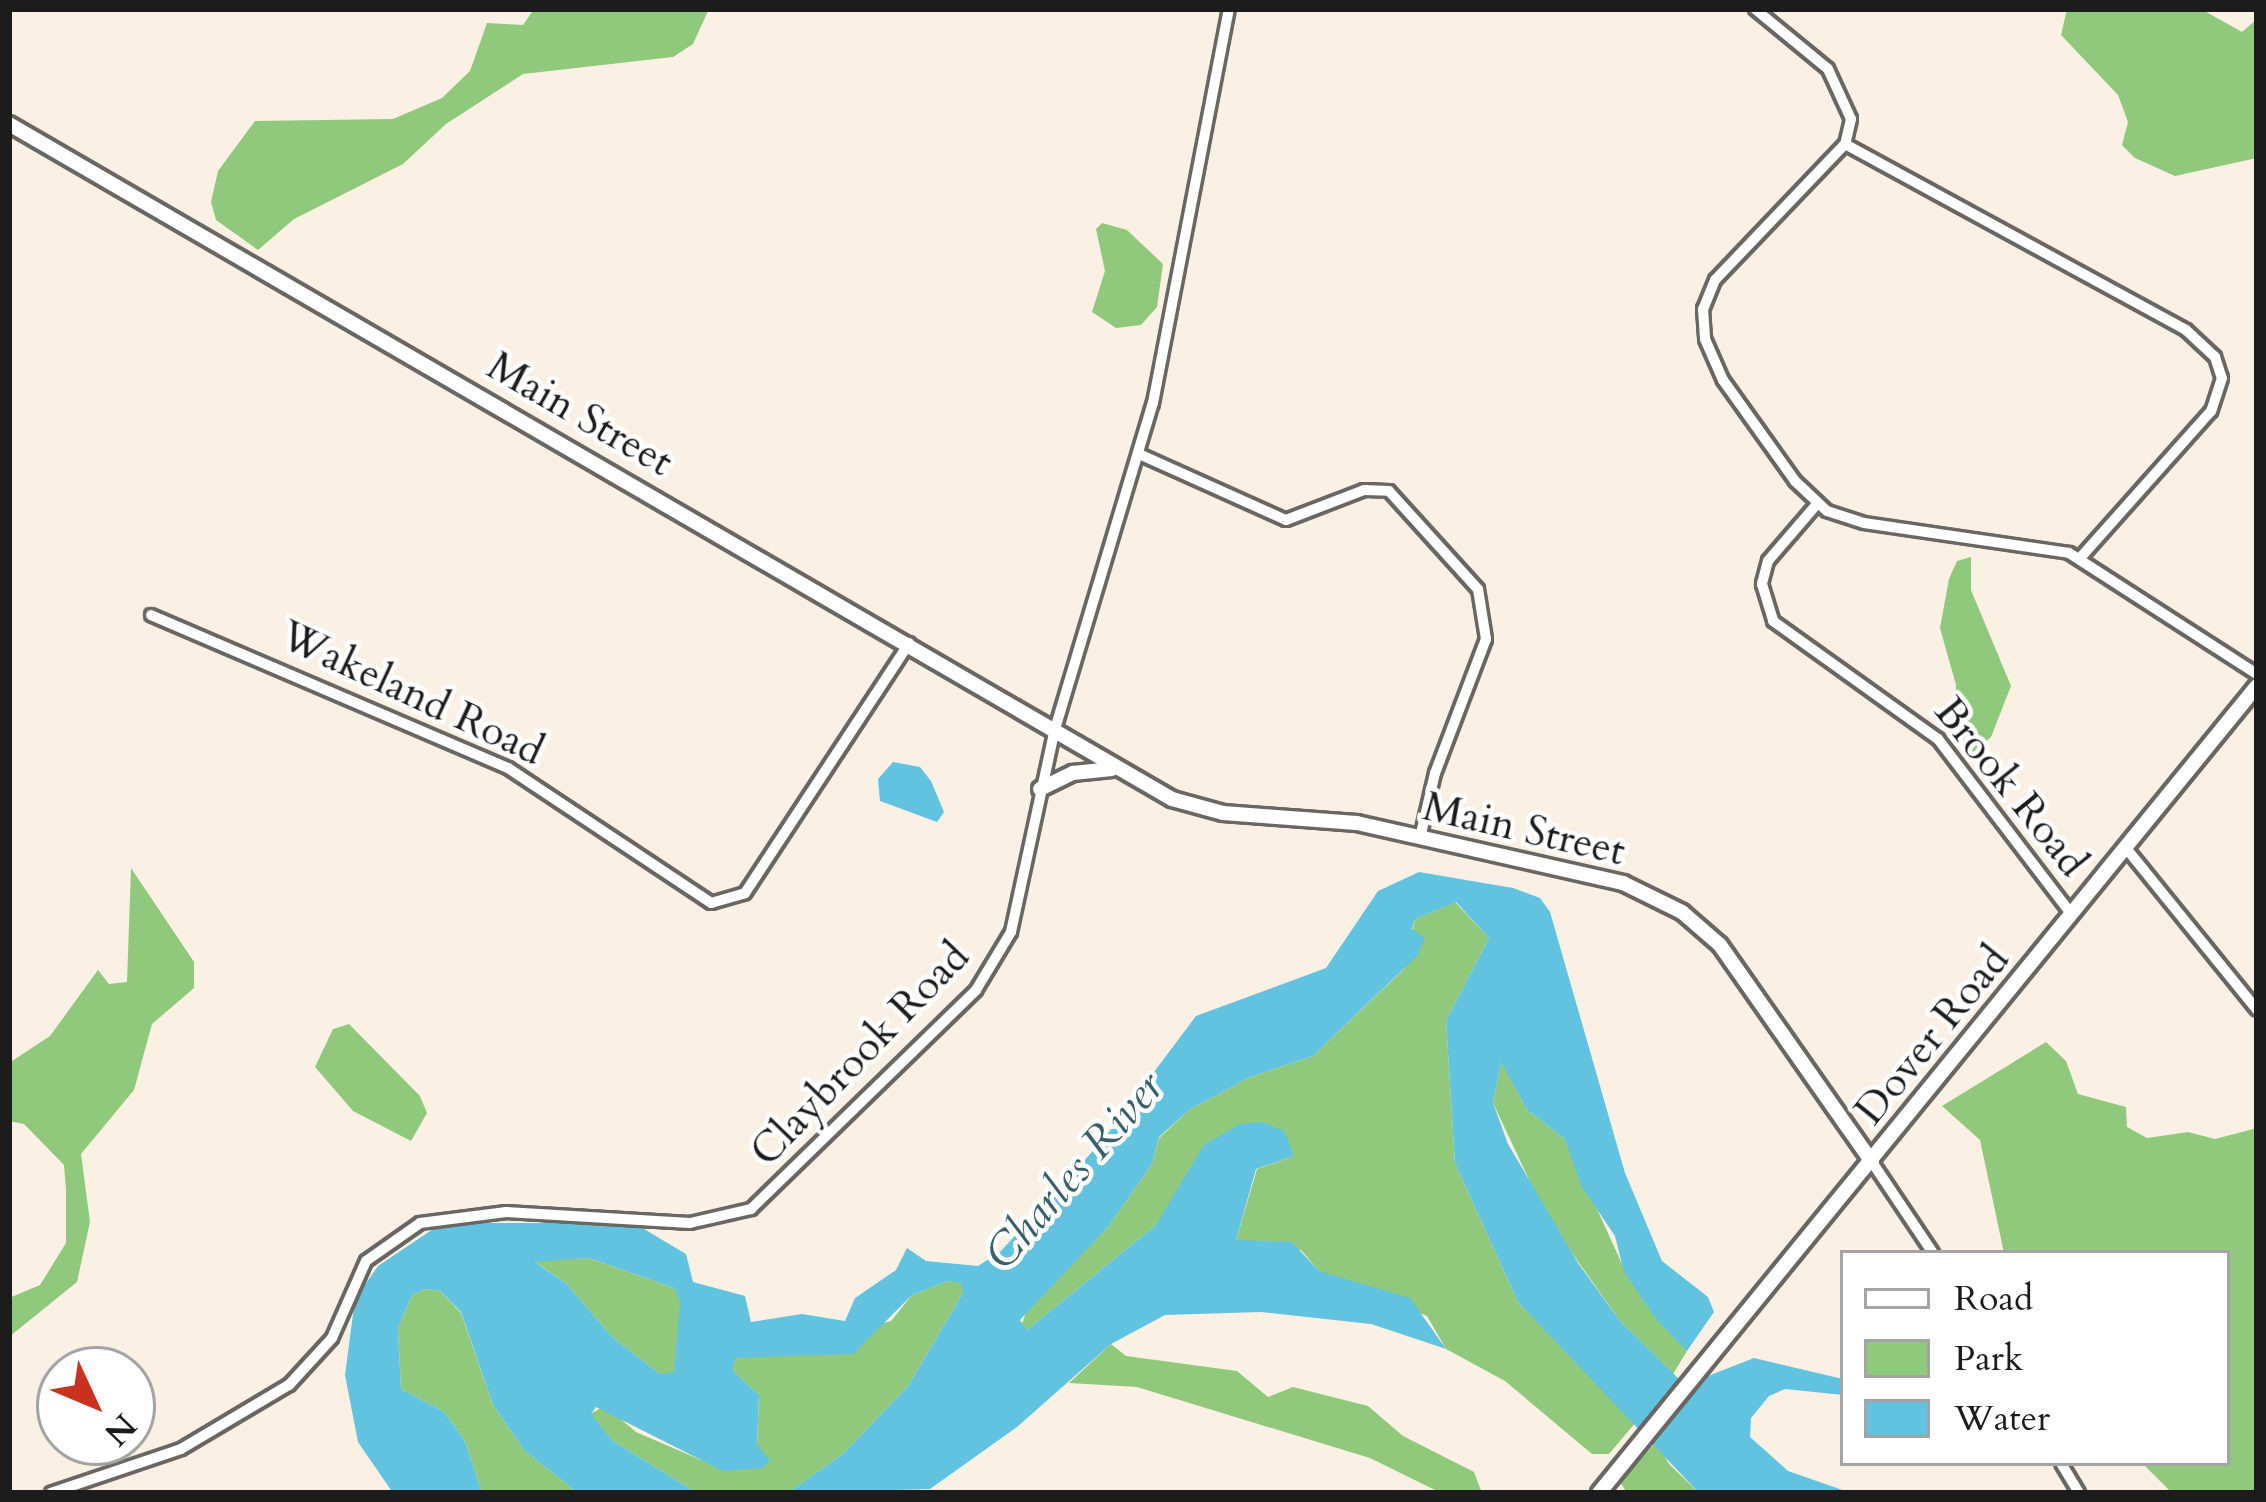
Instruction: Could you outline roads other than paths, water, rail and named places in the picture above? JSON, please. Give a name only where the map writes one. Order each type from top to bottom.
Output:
[{"type":"street","name":"Claybrook Road","points":[[51,1493],[181,1449],[289,1385],[332,1338],[366,1261],[420,1223],[506,1211],[690,1223],[752,1209],[956,1013],[1000,960],[1018,908],[1055,729],[1139,454],[1229,9]]},
{"type":"street","points":[[1755,9],[1844,91],[1851,119],[1845,144],[1715,280],[1702,309],[1705,339],[1723,380],[1817,504],[1887,528],[2080,557],[2257,674]]},
{"type":"street","name":"Main Street","points":[[9,124],[911,641],[1055,729],[1112,770],[1197,808],[1358,823],[1623,883],[1682,912],[1720,945],[1872,1162]]},
{"type":"street","points":[[1845,144],[2186,331],[2215,357],[2222,378],[2211,411],[2080,557]]},
{"type":"street","points":[[1139,454],[1280,519],[1364,490],[1388,491],[1478,589],[1486,639],[1435,773],[1420,838]]},
{"type":"street","name":"Brook Road","points":[[1817,504],[1768,561],[1763,598],[1773,621],[1938,739],[2072,915]]},
{"type":"street","name":"Wakeland Road","points":[[151,615],[508,768],[711,903],[746,893],[911,641]]},
{"type":"street","name":"Dover Road","points":[[1599,1493],[2257,686]]},
{"type":"street","points":[[1040,788],[1073,773],[1112,770]]},
{"type":"street","points":[[2126,848],[2257,1010]]},
{"type":"street","points":[[1872,1162],[1931,1250]]},
{"type":"street","points":[[2063,1466],[2079,1493]]},
{"type":"water","points":[[893,762],[920,767],[931,781],[944,812],[937,822],[880,801],[878,779]]},
{"type":"water","points":[[1419,872],[1513,888],[1540,898],[1550,912],[1625,1173],[1662,1261],[1708,1297],[1714,1312],[1687,1351],[1656,1319],[1624,1272],[1615,1236],[1582,1187],[1565,1139],[1527,1110],[1501,1062],[1493,1103],[1508,1144],[1578,1263],[1620,1321],[1685,1385],[1754,1358],[1840,1378],[1840,1395],[1785,1389],[1769,1396],[1751,1418],[1750,1437],[1788,1471],[1851,1493],[1699,1493],[1518,1302],[1455,1163],[1446,1021],[1489,938],[1456,902],[1415,919],[1412,929],[1425,938],[1417,956],[1313,1056],[1250,1077],[1189,1110],[1159,1137],[1152,1164],[1108,1227],[1020,1320],[1027,1330],[1155,1226],[1204,1145],[1240,1124],[1263,1122],[1284,1131],[1294,1156],[1256,1169],[1236,1240],[1292,1242],[1319,1271],[1410,1298],[1446,1349],[1371,1324],[1261,1312],[1165,1315],[1111,1344],[1017,1427],[930,1489],[788,1493],[844,1453],[908,1386],[963,1293],[961,1283],[948,1281],[912,1295],[853,1354],[735,1358],[733,1371],[759,1395],[757,1445],[770,1460],[763,1468],[723,1471],[596,1407],[591,1414],[613,1441],[697,1493],[578,1493],[524,1450],[493,1405],[461,1312],[440,1291],[425,1289],[412,1295],[398,1328],[401,1389],[444,1412],[465,1441],[482,1493],[393,1493],[358,1442],[345,1375],[355,1299],[378,1266],[442,1223],[634,1223],[686,1254],[693,1282],[745,1296],[751,1322],[802,1314],[845,1321],[855,1298],[896,1270],[907,1248],[926,1261],[978,1266],[1000,1252],[1103,1140],[1196,1016],[1326,968],[1378,891]],"holes":[[[589,1258],[674,1288],[680,1302],[674,1372],[660,1374],[612,1337],[567,1284],[535,1262]]]},
{"type":"water label","name":"Charles River","points":[[1074,1171]]}]
